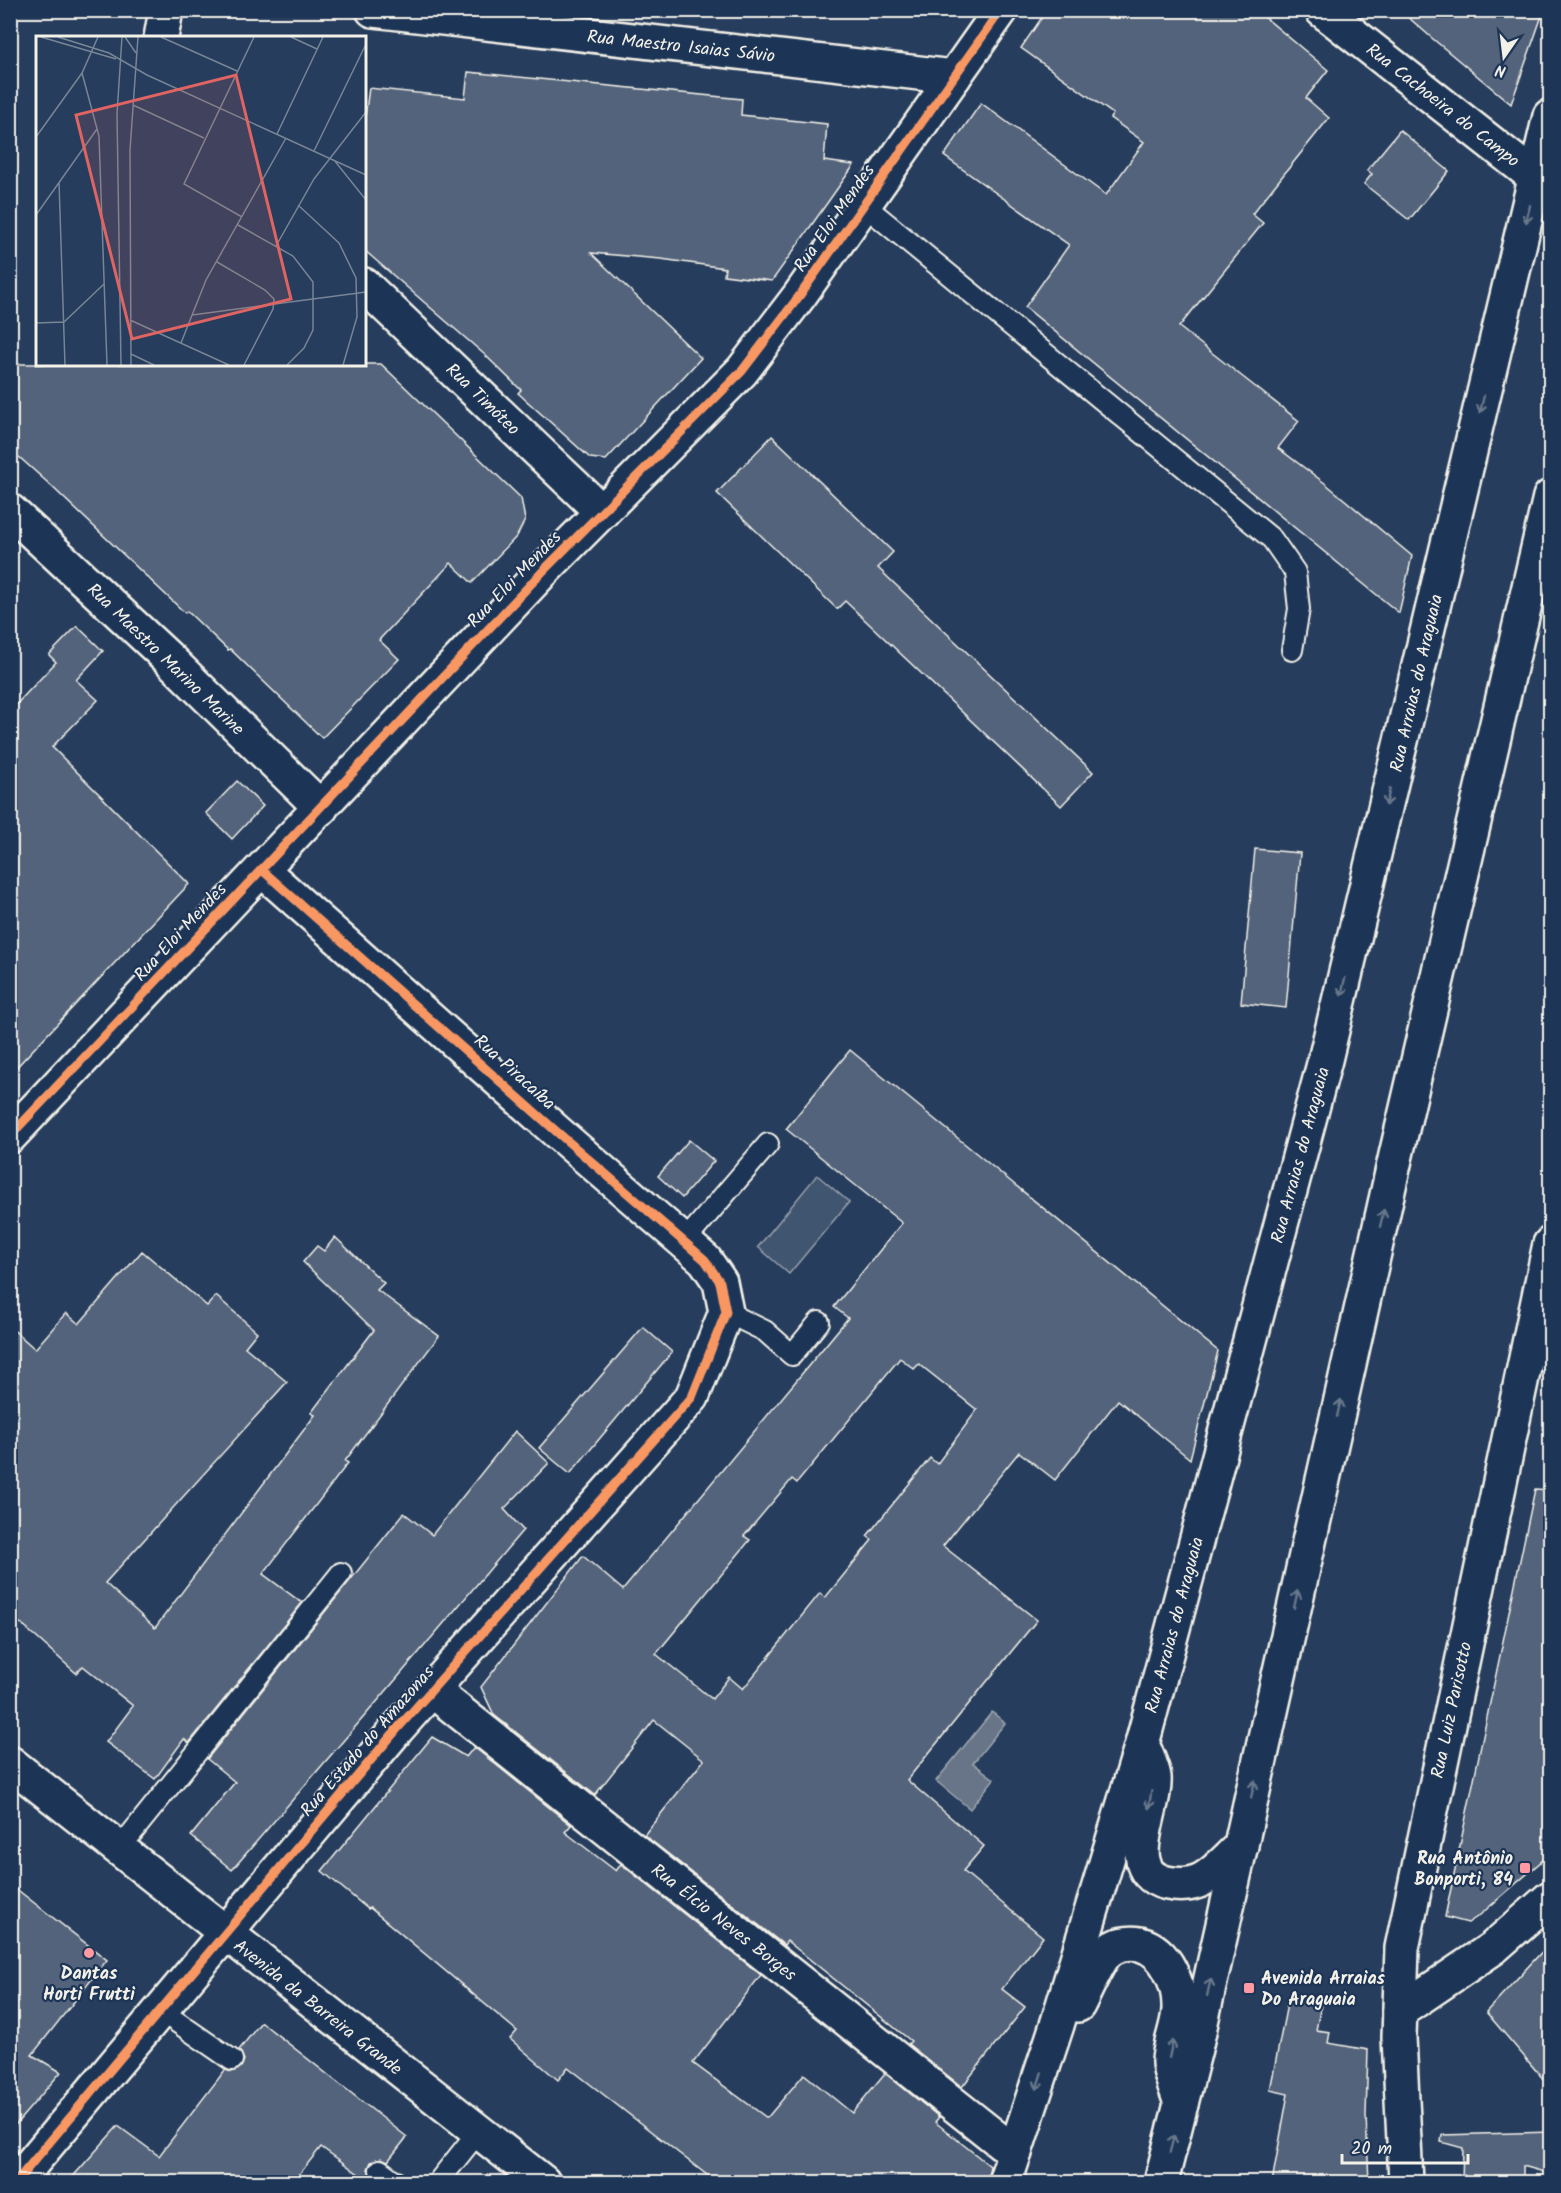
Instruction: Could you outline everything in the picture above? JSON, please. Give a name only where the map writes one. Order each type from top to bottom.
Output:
[{"type":"street","points":[[161,36],[166,10]]},
{"type":"street","name":"Rua Maestro Isaias Sávio","points":[[373,10],[954,77]]},
{"type":"street","name":"Rua Eloi Mendes","points":[[10,1136],[545,569],[741,371],[800,295],[1001,10]]},
{"type":"street","name":"Rua Cachoeira do Campo","points":[[1322,10],[1536,178]]},
{"type":"street","name":"Rua Arraias do Araguaia","points":[[1010,2168],[1057,2025],[1142,1744],[1325,1060],[1551,116]]},
{"type":"street","name":"Rua Timóteo","points":[[366,287],[602,512]]},
{"type":"street","points":[[1161,2182],[1182,2105],[1396,1155],[1551,497]]},
{"type":"street","name":"Rua Maestro Marino Marine","points":[[15,524],[167,657],[321,808]]},
{"type":"street","name":"Rua Piracaíba","points":[[262,870],[705,1260],[720,1282],[726,1312]]},
{"type":"street","name":"Rua Luiz Parisotto","points":[[1406,2182],[1400,2011],[1402,1948],[1551,1244]]},
{"type":"street","name":"Rua Estado do Amazonas","points":[[16,2182],[397,1729],[692,1397],[726,1312]]},
{"type":"street","name":"Rua Élcio Neves Borges","points":[[432,1690],[1010,2168]]},
{"type":"street","points":[[1142,1744],[1154,1778],[1142,1849],[1146,1870],[1154,1877],[1166,1882],[1195,1884],[1204,1880],[1241,1846]]},
{"type":"street","name":"Avenida da Barreira Grande","points":[[10,1763],[543,2182]]},
{"type":"street","points":[[1400,2011],[1493,1948],[1551,1898]]},
{"type":"street","points":[[1057,2025],[1077,2007],[1106,1952],[1119,1945],[1132,1943],[1143,1945],[1155,1952],[1167,1963],[1174,1978],[1179,2010],[1168,2062],[1182,2105]]},
{"type":"lane","points":[[864,205],[1272,539],[1295,572],[1299,609],[1292,650]]},
{"type":"lane","points":[[684,1242],[768,1144]]},
{"type":"lane","points":[[726,1312],[765,1331],[792,1355],[819,1322]]},
{"type":"lane","points":[[119,1849],[341,1573]]},
{"type":"lane","points":[[161,2011],[232,2060]]},
{"type":"lane","points":[[438,2182],[478,2132]]},
{"type":"shaded area","points":[[817,1175],[849,1202],[789,1274],[758,1247]]},
{"type":"shaded area","points":[[992,1712],[1005,1723],[973,1763],[994,1779],[970,1809],[936,1781]]},
{"type":"building","points":[[1047,10],[1256,10],[1328,70],[1306,98],[1329,118],[1252,214],[1263,223],[1179,327],[1299,421],[1278,448],[1326,484],[1412,556],[1399,613],[1025,307],[1069,245],[944,156],[981,103],[1106,195],[1144,142],[1110,118],[1113,114],[1021,48]]},
{"type":"building","points":[[1400,10],[1544,10],[1511,104],[1433,39]]},
{"type":"building","points":[[468,72],[742,99],[741,115],[827,124],[824,161],[854,165],[772,281],[724,275],[725,268],[661,259],[591,253],[701,358],[606,460],[590,458],[518,393],[521,390],[485,355],[366,252],[366,110],[369,88],[465,98]]},
{"type":"building","points":[[1400,130],[1449,171],[1409,220],[1364,184],[1372,174],[1367,170]]},
{"type":"building","points":[[10,364],[36,364],[36,366],[366,366],[366,364],[381,364],[521,498],[525,520],[517,536],[472,583],[451,563],[379,640],[399,659],[322,738],[230,649],[228,650],[187,611],[185,613],[47,482],[19,457],[10,457]]},
{"type":"building","points":[[772,436],[893,552],[878,568],[1093,772],[1061,806],[845,601],[837,609],[717,493]]},
{"type":"building","points":[[77,626],[103,651],[76,680],[98,700],[52,747],[189,884],[10,1074],[10,711],[56,662],[49,655]]},
{"type":"building","points":[[237,781],[263,806],[232,839],[206,813]]},
{"type":"building","points":[[1255,849],[1300,853],[1286,1008],[1241,1003]]},
{"type":"building","points":[[850,1050],[1218,1351],[1190,1459],[1118,1400],[1055,1480],[1019,1452],[943,1546],[1037,1620],[907,1780],[984,1846],[963,1871],[1043,1937],[1002,1989],[1025,2007],[962,2087],[908,2044],[911,2041],[787,1941],[784,1945],[644,1835],[704,1760],[654,1720],[595,1795],[494,1715],[481,1687],[583,1556],[623,1590],[848,1318],[834,1307],[902,1223],[786,1129]],"holes":[[[900,1358],[914,1369],[919,1364],[977,1410],[937,1464],[930,1458],[867,1536],[872,1540],[825,1598],[820,1593],[743,1689],[729,1677],[712,1699],[656,1654],[750,1540],[744,1536],[792,1479],[797,1483]]]},
{"type":"building","points":[[689,1140],[714,1161],[682,1198],[658,1176]]},
{"type":"building","points":[[335,1237],[384,1283],[377,1290],[439,1336],[345,1461],[348,1463],[263,1574],[302,1603],[189,1743],[184,1739],[155,1779],[106,1742],[133,1706],[83,1666],[76,1673],[10,1614],[10,1327],[35,1349],[66,1313],[79,1324],[142,1251],[207,1306],[216,1296],[257,1332],[245,1347],[287,1382],[105,1583],[155,1628],[315,1415],[311,1413],[374,1330],[303,1262],[317,1246],[324,1251]]},
{"type":"building","points":[[643,1327],[672,1352],[570,1474],[539,1448]]},
{"type":"building","points":[[515,1431],[549,1463],[504,1509],[523,1530],[232,1870],[191,1836],[235,1782],[207,1759],[404,1513],[432,1535]]},
{"type":"building","points":[[1535,1489],[1551,1490],[1551,1853],[1468,1923],[1445,1917]]},
{"type":"building","points":[[432,1737],[466,1757],[474,1747],[571,1825],[565,1832],[616,1871],[621,1864],[761,1975],[693,2063],[767,2118],[804,2074],[852,2113],[885,2073],[939,2117],[935,2122],[990,2166],[987,2182],[716,2182],[568,2067],[558,2080],[510,2039],[517,2031],[370,1908],[368,1909],[322,1871]]},
{"type":"building","points":[[10,1884],[107,1960],[32,2055],[61,2072],[10,2131]]},
{"type":"building","points":[[1551,1942],[1551,2088],[1486,2012]]},
{"type":"building","points":[[1288,1999],[1321,2005],[1316,2030],[1330,2032],[1328,2043],[1368,2050],[1366,2116],[1369,2182],[1272,2182],[1288,2094],[1270,2090]]},
{"type":"building","points":[[261,2022],[407,2137],[388,2161],[381,2158],[371,2162],[368,2169],[373,2179],[370,2182],[321,2147],[293,2182],[68,2182],[118,2126],[159,2156],[225,2070],[232,2072],[241,2067],[244,2060],[239,2050]]},
{"type":"building","points":[[1551,2132],[1551,2174],[1523,2166],[1523,2182],[1462,2182],[1463,2148],[1441,2142],[1442,2135]]},
{"type":"cycle path","points":[[10,1136],[545,569],[742,371],[800,295],[1001,10]]},
{"type":"cycle path","points":[[16,2182],[397,1729],[692,1397],[726,1312],[720,1282],[705,1260],[262,870]]},
{"type":"place","name":"Rua Antônio Bonporti, 84","points":[[1525,1868]]},
{"type":"place","name":"Dantas Horti Frutti","points":[[89,1953]]},
{"type":"place","name":"Avenida Arraias Do Araguaia","points":[[1249,1988]]}]
